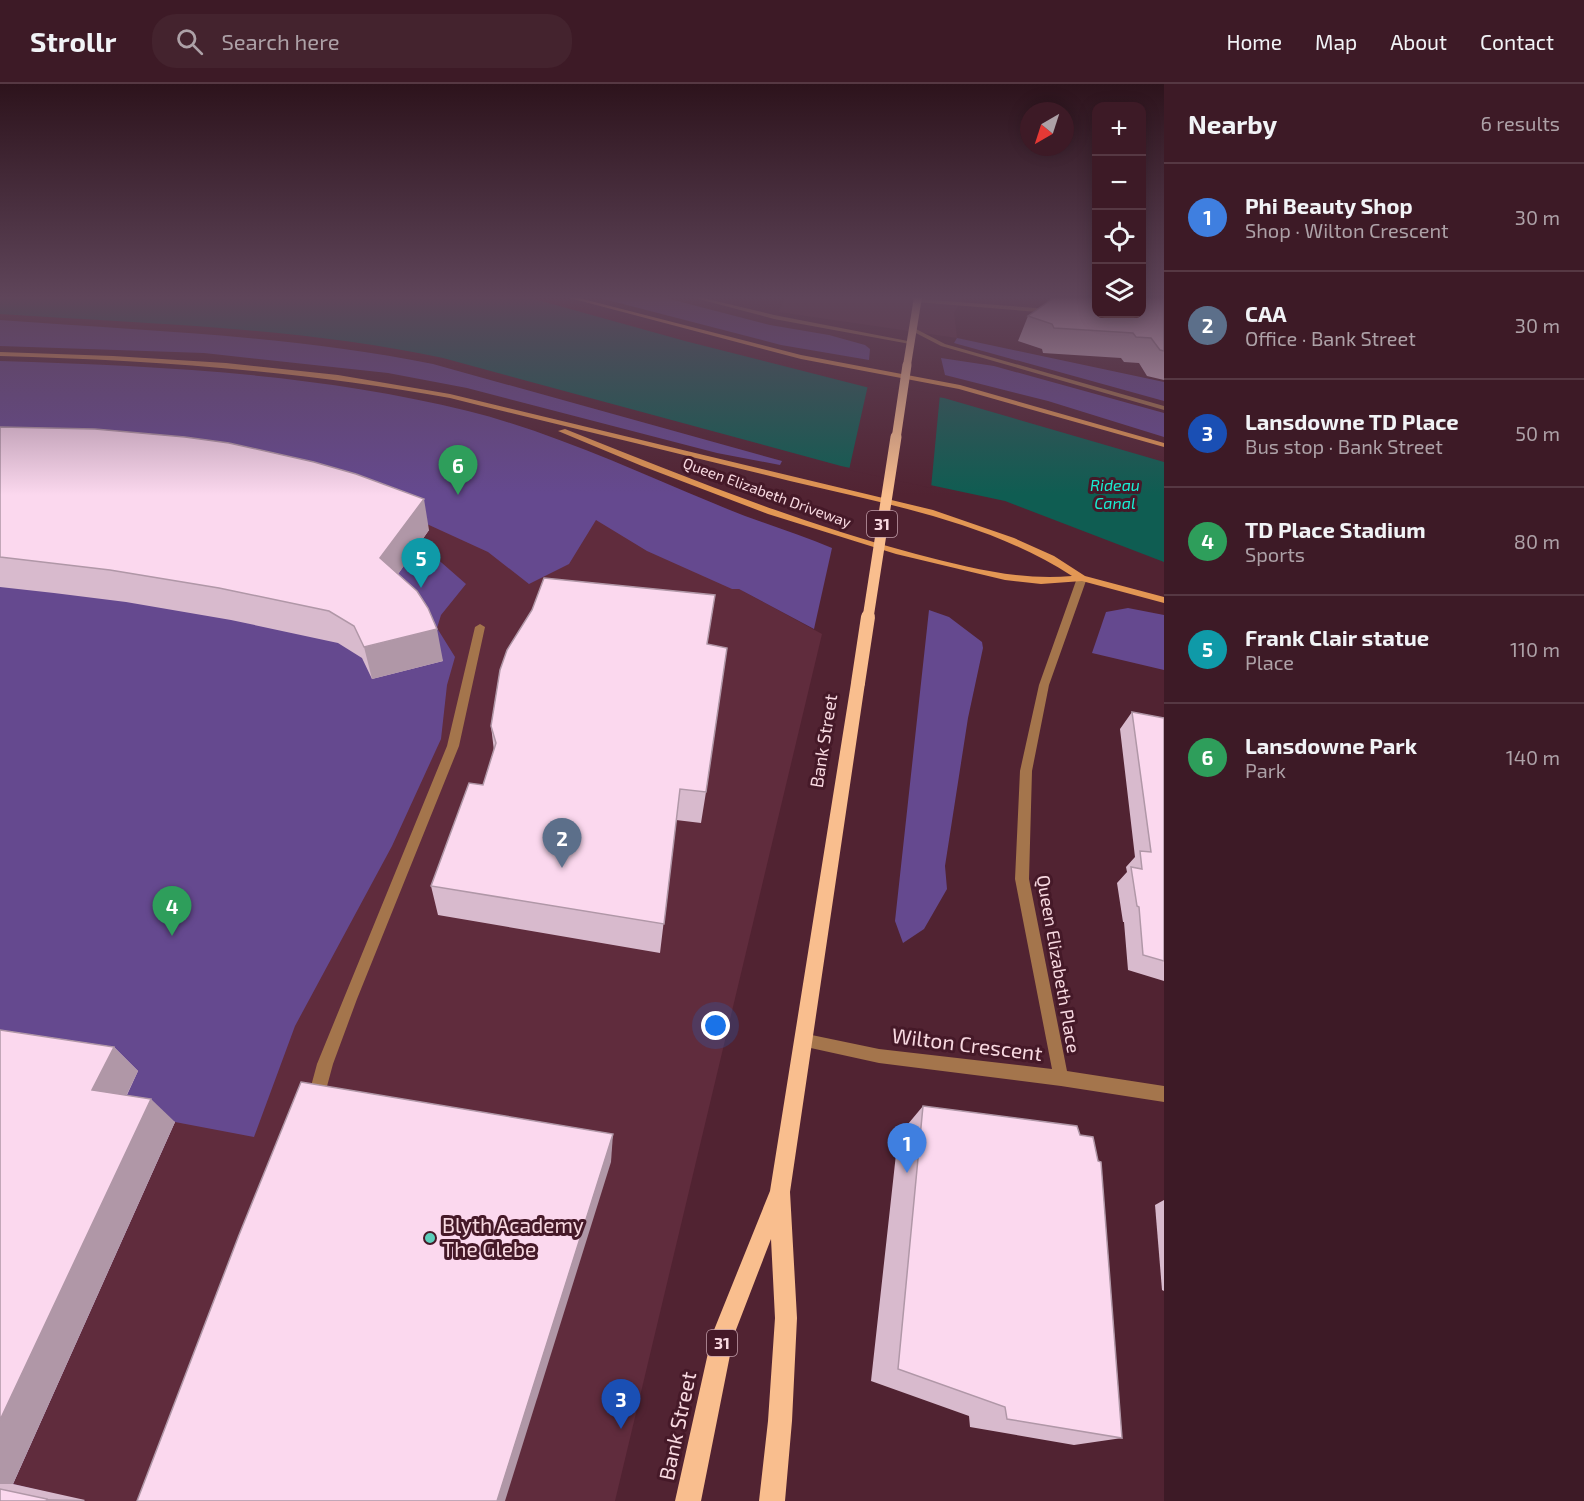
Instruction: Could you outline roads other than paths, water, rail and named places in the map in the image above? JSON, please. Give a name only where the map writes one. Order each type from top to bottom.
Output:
[{"type":"main road","name":"Queen Elizabeth Driveway","points":[[200,363],[302,372],[415,389],[930,512],[1011,540],[1051,558],[1082,578],[1164,600]]},
{"type":"main road","points":[[833,363],[960,387],[1164,445]]},
{"type":"main road","name":"Bank Street","points":[[772,1501],[780,1421],[786,1318],[780,1192],[907,363]]},
{"type":"main road","name":"Queen Elizabeth Driveway","points":[[521,414],[762,510],[837,535],[927,559],[993,573],[1042,580],[1082,578]]},
{"type":"main road","name":"Bank Street","points":[[688,1501],[723,1335],[780,1192]]},
{"type":"street","points":[[1007,363],[1164,408]]},
{"type":"street","name":"Queen Elizabeth Place","points":[[1061,1078],[1022,879],[1026,771],[1044,685],[1082,578]]},
{"type":"street","points":[[309,1117],[350,999],[453,746],[480,627]]},
{"type":"street","name":"Wilton Crescent","points":[[802,1040],[879,1056],[1061,1078],[1164,1094]]},
{"type":"water","name":"Rideau Canal","points":[[462,363],[772,363],[866,387],[944,398],[1164,462],[1164,562],[1005,501],[841,466]]},
{"type":"place","name":"Lansdowne Park","points":[[458,495]]},
{"type":"place","name":"Frank Clair statue","points":[[421,588]]},
{"type":"place","name":"CAA","points":[[562,868]]},
{"type":"place","name":"TD Place Stadium","points":[[172,936]]},
{"type":"place","name":"Phi Beauty Shop","points":[[907,1173]]},
{"type":"place","name":"Blyth Academy The Glebe","points":[[430,1238]]},
{"type":"place","name":"Lansdowne TD Place","points":[[621,1429]]}]
